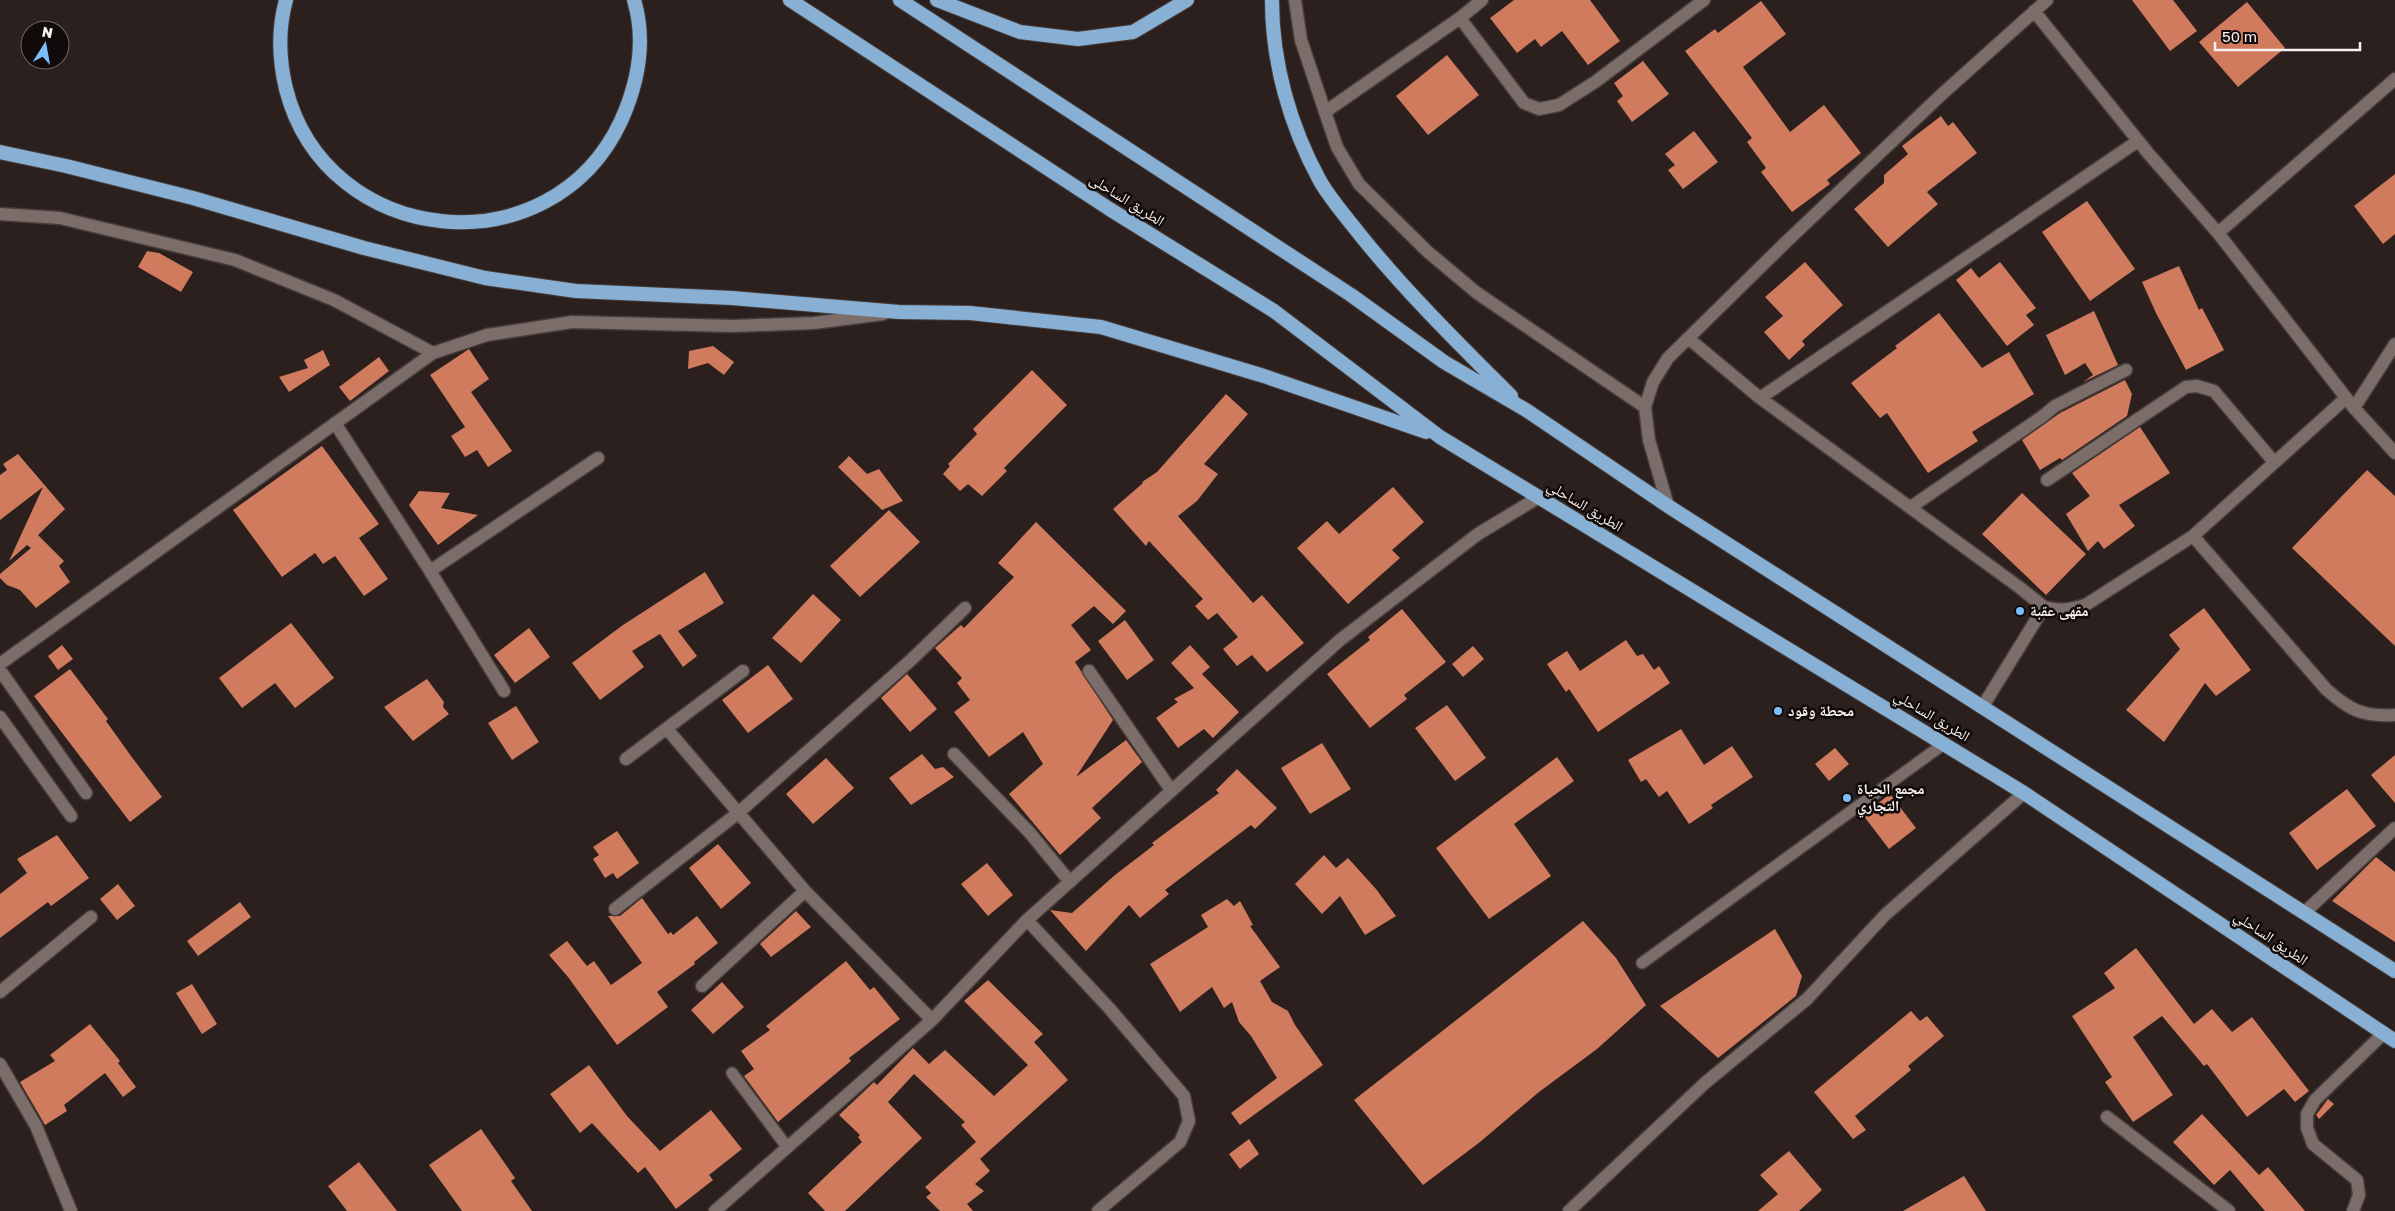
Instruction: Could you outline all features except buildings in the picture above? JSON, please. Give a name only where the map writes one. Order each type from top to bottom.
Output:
[{"type":"highway","points":[[286,0],[282,14],[280,64],[292,110],[314,149],[347,185],[388,208],[438,222],[486,222],[529,210],[563,192],[589,169],[613,137],[628,104],[638,68],[640,20],[634,0]]},
{"type":"highway","name":"الطريق الساحلى","points":[[790,0],[1111,210],[1274,311],[1440,437]]},
{"type":"highway","points":[[900,0],[1351,295],[1444,362],[1526,410],[1668,506],[2395,970]]},
{"type":"highway","points":[[937,0],[1020,32],[1078,39],[1133,32],[1187,0]]},
{"type":"highway","points":[[1272,0],[1272,17],[1287,102],[1301,142],[1322,183],[1386,267],[1454,340],[1526,410]]},
{"type":"highway","points":[[0,152],[66,166],[184,196],[364,248],[485,278],[576,291],[732,298],[899,312],[970,313],[1101,327],[1264,376],[1440,437]]},
{"type":"highway","name":"الطريق الساحلي","points":[[1440,437],[2024,792],[2389,1037]]},
{"type":"street","points":[[1295,0],[1300,40],[1337,147],[1359,184],[1428,252],[1477,293],[1645,407]]},
{"type":"street","points":[[1325,112],[1460,18],[1482,0]]},
{"type":"street","points":[[1460,18],[1524,103],[1539,109],[1559,105],[1595,82],[1704,0]]},
{"type":"street","points":[[1668,506],[1649,440],[1645,407],[1653,382],[1668,358],[1898,136],[2047,0]]},
{"type":"street","points":[[2034,11],[2138,141],[2218,233],[2350,403],[2395,453]]},
{"type":"street","points":[[2218,233],[2395,79]]},
{"type":"street","points":[[1760,398],[2138,141]]},
{"type":"street","points":[[0,214],[60,218],[235,260],[334,300],[433,353]]},
{"type":"street","points":[[0,664],[433,353],[487,334],[572,322],[733,326],[814,323],[899,312]]},
{"type":"street","points":[[1688,338],[1760,398],[1911,507],[2044,607],[2066,610],[2087,604],[2193,536],[2274,462],[2350,403],[2395,344]]},
{"type":"street","points":[[1911,507],[2055,406],[2126,370]]},
{"type":"street","points":[[2046,480],[2186,387],[2197,386],[2214,391],[2274,462]]},
{"type":"street","points":[[335,423],[504,691]]},
{"type":"street","points":[[430,571],[598,458]]},
{"type":"street","points":[[715,1211],[932,1020],[1027,920],[1340,640],[1478,534],[1539,497]]},
{"type":"street","points":[[2193,536],[2342,704],[2358,712],[2377,716],[2395,715]]},
{"type":"street","points":[[1983,706],[2044,607]]},
{"type":"street","points":[[615,909],[738,813],[911,660],[964,608]]},
{"type":"street","points":[[0,670],[86,793]]},
{"type":"street","points":[[626,759],[743,671]]},
{"type":"street","points":[[1089,671],[1171,790]]},
{"type":"street","points":[[0,717],[71,816]]},
{"type":"street","points":[[667,728],[805,891],[932,1020]]},
{"type":"street","points":[[954,754],[1030,833],[1070,882]]},
{"type":"street","points":[[1569,1211],[1705,1083],[1806,999],[1885,914],[2024,792]]},
{"type":"street","points":[[2305,912],[2395,828]]},
{"type":"street","points":[[702,986],[805,891]]},
{"type":"street","points":[[0,992],[91,917]]},
{"type":"street","points":[[1027,920],[1109,1008],[1184,1096],[1189,1121],[1180,1142],[1098,1211]]},
{"type":"street","points":[[2354,1211],[2359,1195],[2357,1180],[2313,1144],[2307,1128],[2307,1114],[2314,1100],[2389,1037]]},
{"type":"street","points":[[0,1064],[36,1126],[71,1211]]},
{"type":"street","points":[[2107,1117],[2229,1211]]},
{"type":"lane","points":[[1642,963],[1945,743]]},
{"type":"lane","points":[[732,1073],[788,1147]]},
{"type":"place","name":"مقهى عقبة","points":[[2020,611]]},
{"type":"place","name":"محطة وقود","points":[[1778,711]]},
{"type":"place","name":"مجمع الحياة التجاري","points":[[1847,798]]}]
